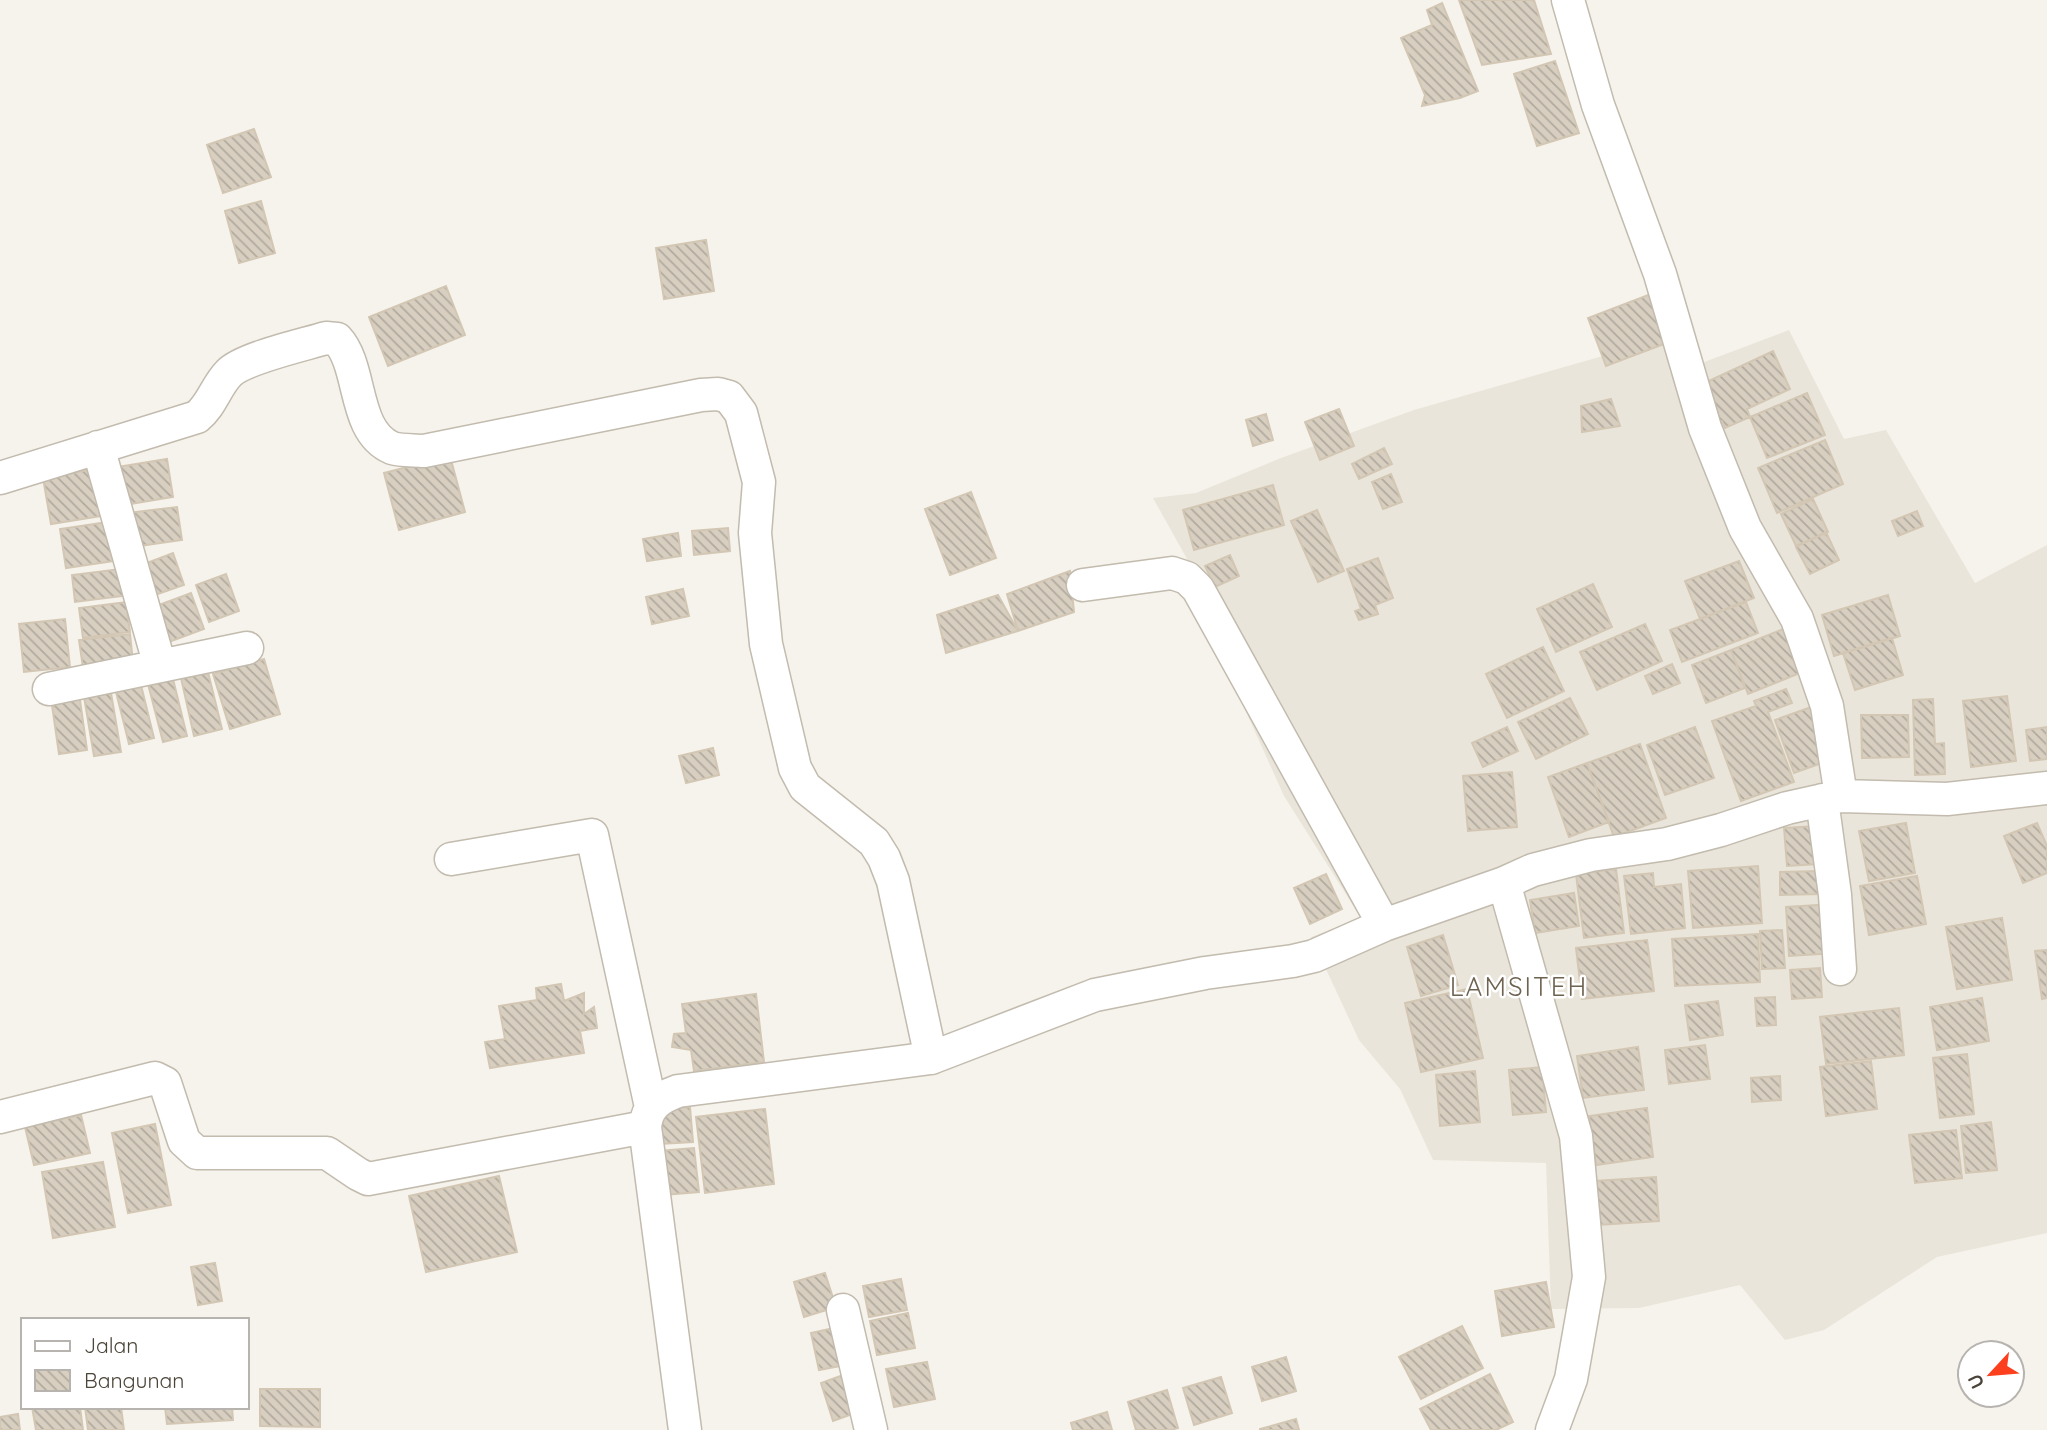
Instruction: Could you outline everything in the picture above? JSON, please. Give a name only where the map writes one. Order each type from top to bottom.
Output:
[{"type":"street","points":[[1568,0],[1598,105],[1660,274],[1705,428],[1745,528],[1797,619],[1828,706],[1840,969]]},
{"type":"street","points":[[0,478],[198,417],[222,382],[239,365],[326,338],[337,339],[344,347],[374,435],[393,448],[425,451],[701,395],[718,394],[729,397],[741,413],[759,482],[755,533],[766,644],[795,768],[805,787],[874,842],[884,858],[893,881],[931,1058]]},
{"type":"street","points":[[98,447],[160,666]]},
{"type":"street","points":[[1083,585],[1172,573],[1187,578],[1198,589],[1384,925]]},
{"type":"street","points":[[49,689],[247,648]]},
{"type":"street","points":[[0,1117],[155,1078],[165,1083],[184,1141],[197,1153],[327,1153],[368,1179],[648,1117],[668,1095],[678,1091],[931,1058],[1095,995],[1205,973],[1314,956],[1384,925],[1504,883],[1533,870],[1591,855],[1667,844],[1721,830],[1787,808],[1831,798],[1947,799],[2047,788]]},
{"type":"street","points":[[451,859],[592,835],[648,1117],[685,1430]]},
{"type":"street","points":[[1504,883],[1576,1136],[1589,1277],[1571,1379],[1552,1430]]},
{"type":"street","points":[[843,1310],[871,1430]]},
{"type":"shaded area","points":[[1789,330],[1844,439],[1886,430],[1975,583],[2047,545],[2047,1233],[1937,1257],[1824,1330],[1785,1340],[1740,1285],[1639,1308],[1551,1309],[1546,1163],[1433,1160],[1400,1089],[1359,1040],[1311,937],[1361,918],[1284,796],[1224,663],[1201,584],[1153,498],[1196,493],[1281,458],[1414,410],[1673,336],[1683,370]]},
{"type":"building","points":[[1459,0],[1534,0],[1551,54],[1482,65]]},
{"type":"building","points":[[1442,3],[1478,91],[1460,98],[1422,106],[1425,95],[1401,38],[1432,25],[1427,10]]},
{"type":"building","points":[[1555,61],[1579,133],[1537,146],[1514,74]]},
{"type":"building","points":[[254,129],[271,177],[223,193],[207,145]]},
{"type":"building","points":[[261,201],[275,253],[239,263],[225,211]]},
{"type":"building","points":[[706,240],[714,291],[664,299],[656,248]]},
{"type":"building","points":[[446,286],[465,335],[388,366],[369,317]]},
{"type":"building","points":[[1656,292],[1675,340],[1606,366],[1588,318]]},
{"type":"building","points":[[1773,351],[1790,389],[1747,409],[1750,417],[1725,428],[1722,421],[1716,424],[1698,386]]},
{"type":"building","points":[[1807,393],[1825,435],[1767,458],[1750,417]]},
{"type":"building","points":[[1611,399],[1620,426],[1582,432],[1581,406]]},
{"type":"building","points":[[1339,409],[1354,446],[1320,460],[1305,422]]},
{"type":"building","points":[[1266,414],[1273,440],[1253,446],[1246,420]]},
{"type":"building","points":[[1825,440],[1843,484],[1777,513],[1758,468]]},
{"type":"building","points":[[1384,448],[1392,464],[1359,479],[1352,464]]},
{"type":"building","points":[[450,456],[465,512],[399,530],[384,473]]},
{"type":"building","points":[[167,459],[173,497],[118,506],[111,468]]},
{"type":"building","points":[[100,468],[108,515],[51,524],[43,478]]},
{"type":"building","points":[[1391,474],[1402,502],[1383,509],[1372,482]]},
{"type":"building","points":[[1273,485],[1284,525],[1194,550],[1183,510]]},
{"type":"building","points":[[971,492],[996,558],[950,575],[925,509]]},
{"type":"building","points":[[1813,499],[1828,532],[1796,546],[1781,514]]},
{"type":"building","points":[[177,507],[182,540],[132,547],[127,513]]},
{"type":"building","points":[[1317,510],[1344,571],[1318,582],[1291,521]]},
{"type":"building","points":[[1917,511],[1923,526],[1898,536],[1892,521]]},
{"type":"building","points":[[115,521],[121,560],[66,568],[60,529]]},
{"type":"building","points":[[728,528],[730,551],[694,555],[692,531]]},
{"type":"building","points":[[1826,532],[1839,560],[1810,574],[1796,547]]},
{"type":"building","points":[[678,533],[681,556],[647,561],[643,539]]},
{"type":"building","points":[[173,553],[184,585],[155,595],[144,564]]},
{"type":"building","points":[[1230,555],[1239,576],[1215,587],[1205,566]]},
{"type":"building","points":[[1378,558],[1393,598],[1375,605],[1378,614],[1359,620],[1355,611],[1361,609],[1347,569]]},
{"type":"building","points":[[1739,561],[1754,598],[1700,619],[1685,581]]},
{"type":"building","points":[[128,568],[131,595],[75,602],[72,575]]},
{"type":"building","points":[[1070,571],[1074,612],[1018,631],[1007,594]]},
{"type":"building","points":[[226,574],[239,611],[209,622],[196,585]]},
{"type":"building","points":[[1593,584],[1612,627],[1556,652],[1537,609]]},
{"type":"building","points":[[683,589],[689,616],[652,624],[646,597]]},
{"type":"building","points":[[191,593],[204,629],[169,642],[156,606]]},
{"type":"building","points":[[998,595],[1018,631],[946,653],[937,615]]},
{"type":"building","points":[[1888,595],[1900,636],[1834,656],[1822,615]]},
{"type":"building","points":[[126,602],[130,632],[83,638],[79,608]]},
{"type":"building","points":[[1746,602],[1758,633],[1682,662],[1670,630]]},
{"type":"building","points":[[65,619],[70,667],[24,672],[19,624]]},
{"type":"building","points":[[1645,624],[1662,661],[1597,690],[1580,652]]},
{"type":"building","points":[[1783,629],[1800,673],[1748,694],[1731,650]]},
{"type":"building","points":[[130,634],[133,662],[83,668],[79,640]]},
{"type":"building","points":[[1892,638],[1903,675],[1855,690],[1843,653]]},
{"type":"building","points":[[1543,647],[1564,691],[1507,718],[1486,674]]},
{"type":"building","points":[[1731,650],[1745,688],[1706,703],[1692,665]]},
{"type":"building","points":[[264,659],[280,714],[230,729],[213,674]]},
{"type":"building","points":[[1672,664],[1680,683],[1653,694],[1645,676]]},
{"type":"building","points":[[208,672],[222,729],[194,736],[181,678]]},
{"type":"building","points":[[173,679],[187,736],[163,742],[148,684]]},
{"type":"building","points":[[140,681],[154,738],[129,744],[115,688]]},
{"type":"building","points":[[110,687],[121,752],[94,756],[83,691]]},
{"type":"building","points":[[1786,689],[1792,703],[1768,712],[1794,782],[1741,801],[1712,721],[1756,706],[1754,701]]},
{"type":"building","points":[[79,693],[87,750],[59,754],[51,698]]},
{"type":"building","points":[[2007,696],[2016,761],[1971,767],[1963,701]]},
{"type":"building","points":[[1570,698],[1588,734],[1536,759],[1518,722]]},
{"type":"building","points":[[1933,699],[1935,744],[1944,743],[1945,774],[1915,775],[1913,700]]},
{"type":"building","points":[[1814,706],[1833,759],[1794,773],[1775,720]]},
{"type":"building","points":[[1861,715],[1908,715],[1909,757],[1862,758]]},
{"type":"building","points":[[1507,727],[1518,751],[1483,767],[1472,743]]},
{"type":"building","points":[[1695,727],[1714,778],[1665,795],[1647,745]]},
{"type":"building","points":[[2047,727],[2047,759],[2030,761],[2026,730]]},
{"type":"building","points":[[1640,744],[1666,818],[1614,837],[1587,763]]},
{"type":"building","points":[[713,748],[719,775],[686,783],[679,756]]},
{"type":"building","points":[[1587,763],[1609,822],[1569,837],[1548,777]]},
{"type":"building","points":[[1512,772],[1517,827],[1468,831],[1463,776]]},
{"type":"building","points":[[1906,823],[1915,873],[1869,881],[1859,831]]},
{"type":"building","points":[[2037,823],[2047,846],[2047,873],[2023,883],[2004,836]]},
{"type":"building","points":[[1816,826],[1819,864],[1787,866],[1784,828]]},
{"type":"building","points":[[1758,866],[1762,923],[1693,928],[1688,871]]},
{"type":"building","points":[[1616,869],[1624,933],[1584,938],[1576,874]]},
{"type":"building","points":[[1819,871],[1820,894],[1780,895],[1780,872]]},
{"type":"building","points":[[1653,873],[1654,887],[1681,884],[1685,928],[1631,934],[1624,876]]},
{"type":"building","points":[[1326,874],[1342,909],[1310,924],[1294,888]]},
{"type":"building","points":[[1917,876],[1926,924],[1869,935],[1860,886]]},
{"type":"building","points":[[1574,893],[1579,926],[1535,933],[1530,900]]},
{"type":"building","points":[[1833,904],[1836,953],[1789,956],[1786,907]]},
{"type":"building","points":[[2002,918],[2012,980],[1957,989],[1946,927]]},
{"type":"building","points":[[1782,930],[1785,968],[1762,969],[1760,931]]},
{"type":"building","points":[[1758,934],[1760,982],[1675,986],[1672,939]]},
{"type":"building","points":[[1443,935],[1458,985],[1421,996],[1407,947]]},
{"type":"building","points":[[1647,940],[1654,991],[1582,999],[1576,948]]},
{"type":"building","points":[[2047,950],[2047,998],[2042,999],[2035,951]]},
{"type":"building","points":[[1820,968],[1822,997],[1792,999],[1790,970]]},
{"type":"building","points":[[561,984],[564,1001],[584,993],[584,1014],[594,1007],[597,1028],[580,1031],[584,1053],[490,1068],[485,1042],[505,1039],[499,1006],[537,1000],[536,988]]},
{"type":"building","points":[[1467,989],[1483,1058],[1421,1072],[1405,1003]]},
{"type":"building","points":[[756,994],[764,1062],[694,1071],[691,1050],[672,1047],[674,1034],[686,1033],[682,1004]]},
{"type":"building","points":[[1775,997],[1776,1025],[1757,1026],[1755,998]]},
{"type":"building","points":[[1982,998],[1989,1041],[1937,1050],[1930,1007]]},
{"type":"building","points":[[1718,1001],[1723,1035],[1690,1040],[1685,1005]]},
{"type":"building","points":[[1899,1008],[1904,1055],[1826,1064],[1820,1017]]},
{"type":"building","points":[[1705,1045],[1710,1079],[1669,1084],[1665,1050]]},
{"type":"building","points":[[1638,1047],[1644,1090],[1583,1098],[1577,1056]]},
{"type":"building","points":[[1967,1054],[1974,1114],[1940,1118],[1933,1058]]},
{"type":"building","points":[[1871,1061],[1877,1109],[1826,1116],[1820,1067]]},
{"type":"building","points":[[1542,1067],[1546,1112],[1513,1115],[1509,1070]]},
{"type":"building","points":[[1475,1071],[1480,1122],[1440,1126],[1436,1075]]},
{"type":"building","points":[[1780,1076],[1781,1100],[1752,1102],[1751,1078]]},
{"type":"building","points":[[690,1107],[693,1142],[660,1144],[657,1109]]},
{"type":"building","points":[[1647,1108],[1653,1157],[1596,1165],[1589,1116]]},
{"type":"building","points":[[765,1109],[774,1184],[705,1193],[696,1117]]},
{"type":"building","points":[[81,1115],[90,1153],[34,1165],[25,1127]]},
{"type":"building","points":[[1991,1122],[1997,1170],[1966,1173],[1961,1126]]},
{"type":"building","points":[[155,1124],[171,1205],[128,1213],[112,1133]]},
{"type":"building","points":[[1956,1130],[1962,1178],[1915,1183],[1909,1135]]},
{"type":"building","points":[[694,1148],[699,1192],[664,1195],[659,1151]]},
{"type":"building","points":[[103,1162],[115,1227],[53,1238],[42,1172]]},
{"type":"building","points":[[499,1176],[517,1252],[426,1272],[409,1196]]},
{"type":"building","points":[[1656,1177],[1659,1221],[1598,1225],[1595,1181]]},
{"type":"building","points":[[215,1263],[222,1301],[198,1305],[191,1267]]},
{"type":"building","points":[[825,1273],[836,1307],[804,1317],[794,1282]]},
{"type":"building","points":[[901,1279],[907,1310],[869,1317],[863,1286]]},
{"type":"building","points":[[1546,1282],[1554,1327],[1502,1336],[1495,1291]]},
{"type":"building","points":[[908,1313],[915,1348],[877,1355],[870,1321]]},
{"type":"building","points":[[843,1326],[851,1364],[819,1370],[811,1333]]},
{"type":"building","points":[[1462,1326],[1483,1368],[1421,1399],[1399,1357]]},
{"type":"building","points":[[1286,1357],[1296,1391],[1262,1401],[1252,1367]]},
{"type":"building","points":[[927,1362],[935,1399],[894,1407],[886,1369]]},
{"type":"building","points":[[851,1372],[864,1410],[833,1421],[821,1383]]},
{"type":"building","points":[[1490,1374],[1513,1422],[1496,1430],[1431,1430],[1420,1409]]},
{"type":"building","points":[[1221,1377],[1232,1413],[1194,1425],[1183,1388]]},
{"type":"building","points":[[260,1389],[320,1389],[320,1427],[260,1426]]},
{"type":"building","points":[[1167,1390],[1178,1428],[1136,1430],[1128,1402]]},
{"type":"building","points":[[32,1409],[80,1409],[83,1430],[36,1430]]},
{"type":"building","points":[[85,1409],[121,1409],[124,1430],[88,1430]]},
{"type":"building","points":[[165,1409],[232,1409],[233,1420],[167,1424]]},
{"type":"building","points":[[1107,1412],[1112,1430],[1073,1430],[1071,1423]]},
{"type":"building","points":[[18,1414],[20,1430],[0,1430],[0,1417]]},
{"type":"building","points":[[1296,1419],[1299,1430],[1260,1430],[1260,1429]]},
{"type":"district","name":"LAMSITEH","points":[[1519,986]]}]
